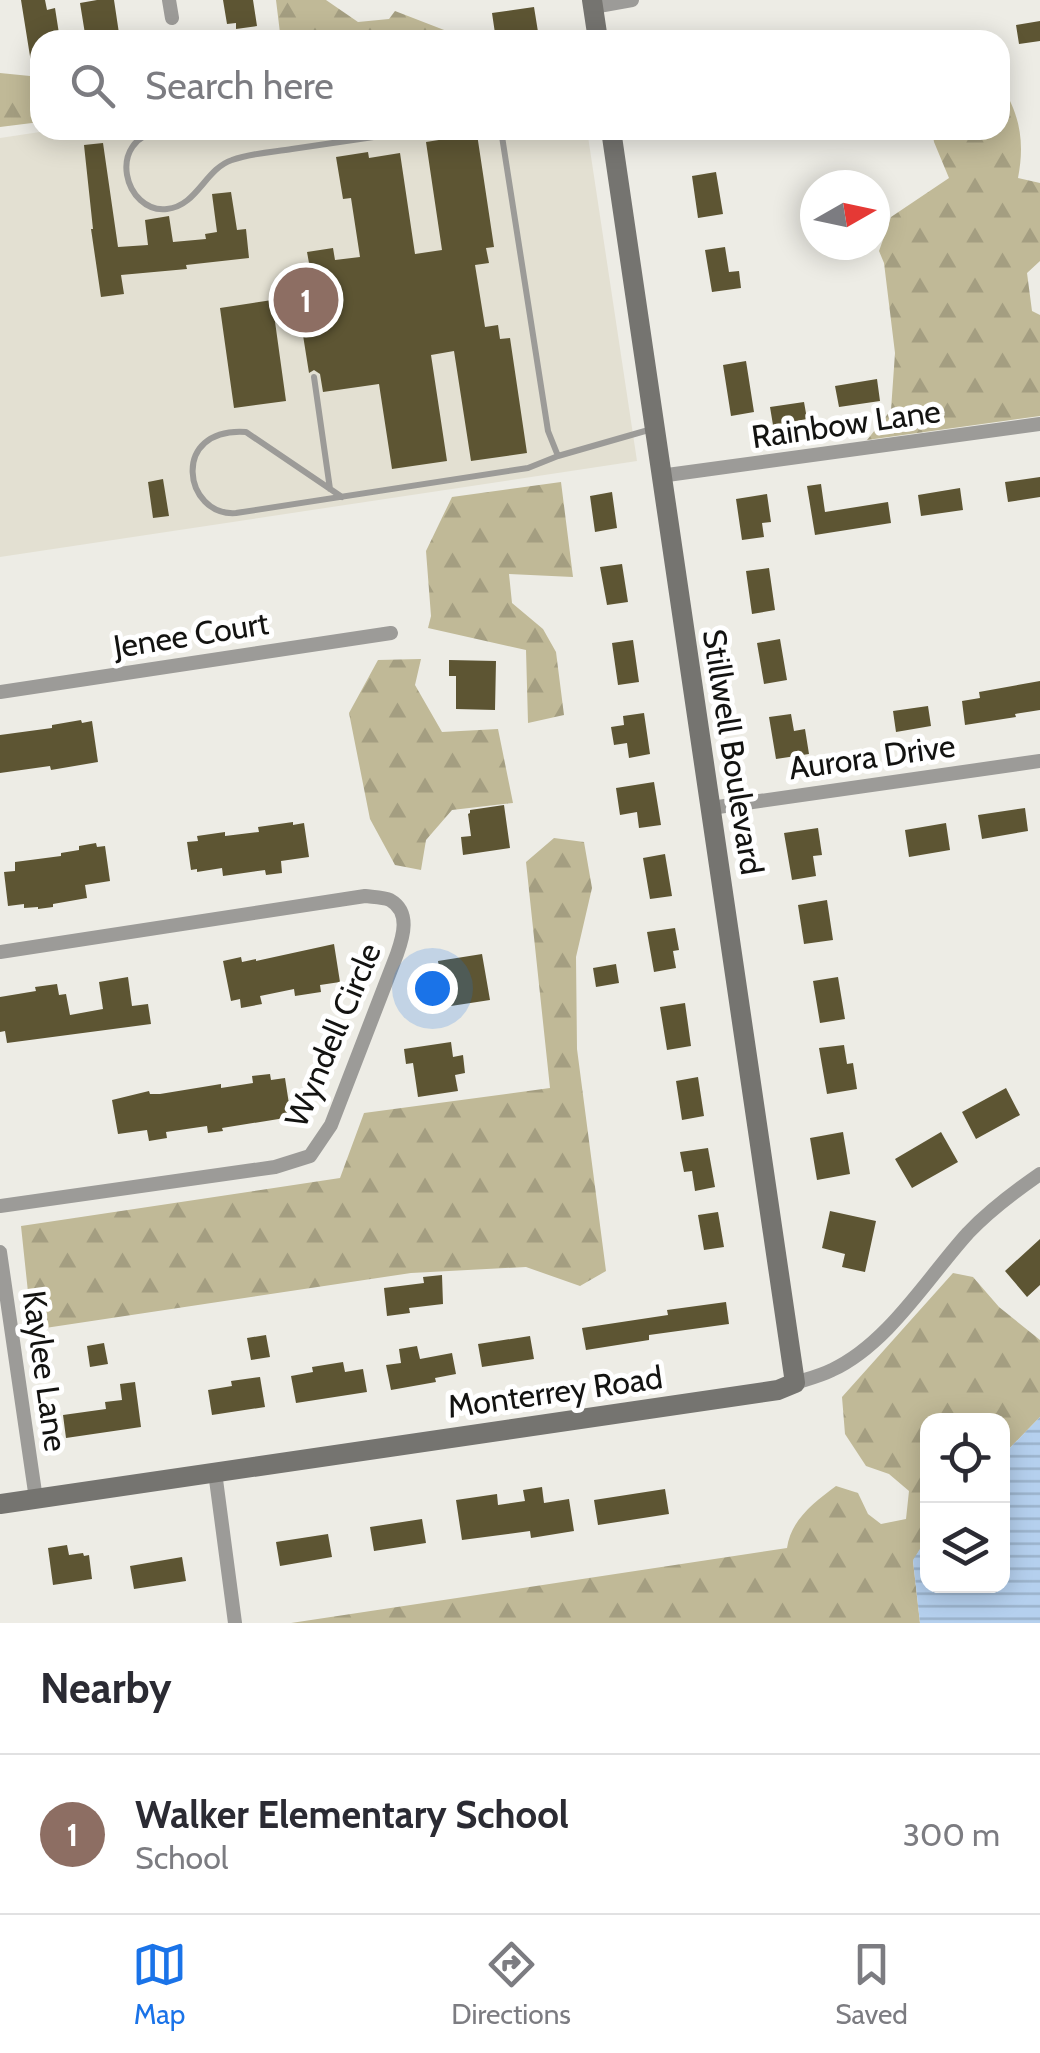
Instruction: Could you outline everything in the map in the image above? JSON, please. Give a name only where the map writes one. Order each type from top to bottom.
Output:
[{"type":"street","points":[[169,0],[172,18]]},
{"type":"street","points":[[597,30],[593,3],[632,0]]},
{"type":"street","name":"Stillwell Boulevard","points":[[612,140],[795,1384]]},
{"type":"street","name":"Rainbow Lane","points":[[660,476],[1040,424]]},
{"type":"street","name":"Jenee Court","points":[[0,692],[391,632]]},
{"type":"street","name":"Aurora Drive","points":[[712,808],[1040,761]]},
{"type":"street","name":"Wyndell Circle","points":[[0,952],[366,896],[390,899],[404,921],[397,954],[332,1125],[310,1156],[274,1167],[0,1206]]},
{"type":"street","name":"Monterrey Road","points":[[0,1504],[778,1390],[834,1370],[864,1348],[916,1297],[968,1234],[1016,1190],[1040,1174]]},
{"type":"street","name":"Kaylee Lane","points":[[0,1252],[36,1499]]},
{"type":"street","points":[[215,1472],[235,1623]]},
{"type":"lane","points":[[139,140],[127,156],[128,182],[135,193],[158,209],[183,205],[228,160],[357,140]]},
{"type":"lane","points":[[503,140],[548,432],[558,456]]},
{"type":"lane","points":[[314,377],[330,489]]},
{"type":"lane","points":[[342,496],[246,432],[228,430],[212,437],[199,446],[192,462],[200,494],[215,510],[225,514],[528,468],[654,428]]},
{"type":"shaded area","points":[[30,133],[30,140],[589,140],[637,461],[0,557],[0,138]]},
{"type":"green space","points":[[276,0],[326,0],[358,22],[389,19],[395,11],[444,30],[280,30]]},
{"type":"green space","points":[[0,73],[30,76],[30,123],[0,127]]},
{"type":"green space","points":[[1010,102],[1019,129],[1018,178],[1040,183],[1040,261],[1027,273],[1032,311],[1040,315],[1040,416],[867,440],[891,410],[895,353],[883,260],[890,260],[890,220],[949,178],[934,140],[1010,140]]},
{"type":"green space","points":[[561,482],[573,577],[509,574],[512,603],[543,629],[556,652],[564,715],[528,723],[526,650],[428,628],[431,616],[426,551],[452,497]]},
{"type":"green space","points":[[421,659],[415,685],[442,732],[498,729],[513,803],[452,810],[426,840],[421,870],[395,865],[370,819],[349,713],[378,660]]},
{"type":"green space","points":[[554,838],[584,842],[592,888],[576,957],[577,1049],[606,1271],[580,1286],[526,1267],[411,1273],[32,1330],[21,1226],[340,1178],[364,1113],[550,1088],[526,862]]},
{"type":"green space","points":[[953,1273],[973,1277],[999,1307],[1040,1340],[1040,1417],[1010,1448],[1010,1413],[920,1413],[920,1550],[913,1561],[920,1623],[291,1623],[787,1548],[799,1520],[836,1486],[858,1493],[868,1514],[881,1524],[906,1519],[909,1491],[889,1474],[866,1466],[845,1434],[842,1397]]},
{"type":"water","points":[[1040,1417],[1040,1623],[920,1623],[913,1560],[920,1549],[920,1593],[1010,1593],[1010,1448]]},
{"type":"building","points":[[21,0],[45,0],[47,10],[55,8],[58,30],[30,30],[30,56]]},
{"type":"building","points":[[114,0],[118,30],[84,30],[80,3]]},
{"type":"building","points":[[223,0],[253,0],[257,26],[236,29],[236,23],[227,24]]},
{"type":"building","points":[[534,7],[538,30],[495,30],[492,13]]},
{"type":"building","points":[[1040,21],[1040,41],[1019,44],[1016,25]]},
{"type":"building","points":[[478,140],[494,247],[486,248],[489,263],[475,265],[485,327],[498,325],[500,339],[510,338],[527,453],[471,461],[454,351],[431,355],[447,461],[392,469],[379,384],[323,392],[320,374],[314,370],[309,373],[292,266],[309,263],[307,252],[333,248],[335,260],[360,257],[351,198],[343,199],[336,157],[368,152],[369,158],[400,153],[415,254],[442,250],[426,142]]},
{"type":"building","points":[[103,143],[118,247],[148,245],[145,220],[169,216],[173,242],[206,239],[205,234],[217,232],[212,194],[231,192],[237,230],[246,229],[249,258],[121,275],[124,294],[101,297],[84,145]]},
{"type":"building","points":[[716,172],[723,214],[698,218],[692,176]]},
{"type":"building","points":[[725,247],[729,272],[739,271],[741,288],[712,292],[705,250]]},
{"type":"building","points":[[272,300],[286,401],[234,408],[220,308]]},
{"type":"building","points":[[746,361],[754,412],[731,416],[723,365]]},
{"type":"building","points":[[877,379],[880,401],[839,407],[835,386]]},
{"type":"building","points":[[804,402],[807,419],[773,425],[770,407]]},
{"type":"building","points":[[1040,477],[1040,497],[1008,502],[1005,482]]},
{"type":"building","points":[[163,479],[169,516],[153,518],[148,482]]},
{"type":"building","points":[[821,484],[825,512],[888,502],[891,523],[815,535],[807,486]]},
{"type":"building","points":[[960,488],[963,510],[921,516],[918,495]]},
{"type":"building","points":[[612,492],[617,528],[595,532],[590,496]]},
{"type":"building","points":[[767,494],[771,522],[762,523],[764,537],[742,540],[736,499]]},
{"type":"building","points":[[622,564],[628,602],[607,605],[600,567]]},
{"type":"building","points":[[769,568],[775,610],[752,614],[746,571]]},
{"type":"building","points":[[780,639],[787,680],[764,684],[757,643]]},
{"type":"building","points":[[633,640],[639,682],[618,685],[612,643]]},
{"type":"building","points":[[449,660],[496,661],[495,710],[456,709],[456,676],[449,676]]},
{"type":"building","points":[[1040,681],[1040,710],[965,725],[962,701],[980,698],[979,692]]},
{"type":"building","points":[[928,706],[931,726],[896,732],[893,711]]},
{"type":"building","points":[[644,713],[650,754],[629,758],[627,743],[614,745],[611,727],[624,725],[623,716]]},
{"type":"building","points":[[791,714],[794,731],[805,729],[809,754],[776,759],[769,717]]},
{"type":"building","points":[[92,721],[98,762],[0,773],[0,735]]},
{"type":"building","points":[[654,782],[661,825],[639,828],[637,812],[620,815],[616,788]]},
{"type":"building","points":[[504,805],[510,848],[463,855],[461,837],[471,836],[470,810]]},
{"type":"building","points":[[1025,808],[1028,831],[982,839],[978,815]]},
{"type":"building","points":[[304,823],[309,857],[281,861],[282,873],[266,875],[265,870],[223,876],[222,868],[191,870],[187,842],[198,841],[197,836],[259,832],[258,827]]},
{"type":"building","points":[[946,823],[950,850],[909,857],[905,830]]},
{"type":"building","points":[[818,828],[822,855],[813,856],[816,876],[792,880],[784,833]]},
{"type":"building","points":[[96,843],[97,847],[105,846],[110,881],[85,885],[87,898],[38,909],[24,908],[24,904],[8,906],[4,872],[15,871],[15,862],[61,856],[79,850],[79,846]]},
{"type":"building","points":[[665,854],[672,896],[650,899],[643,858]]},
{"type":"building","points":[[827,900],[833,940],[804,944],[798,905]]},
{"type":"building","points":[[675,928],[679,950],[673,951],[676,968],[654,972],[647,932]]},
{"type":"building","points":[[334,944],[340,982],[320,985],[321,992],[295,996],[294,989],[260,996],[262,1004],[241,1008],[240,999],[231,1001],[223,961],[241,957],[242,962],[256,961]]},
{"type":"building","points":[[482,954],[490,1000],[451,1006],[438,961]]},
{"type":"building","points":[[616,964],[619,983],[596,987],[593,968]]},
{"type":"building","points":[[128,977],[132,1006],[148,1004],[151,1024],[7,1043],[5,1031],[0,1032],[0,997],[57,984],[59,995],[66,994],[70,1015],[103,1009],[99,982]]},
{"type":"building","points":[[838,977],[845,1019],[820,1023],[813,981]]},
{"type":"building","points":[[685,1003],[691,1046],[667,1050],[660,1007]]},
{"type":"building","points":[[451,1042],[453,1057],[463,1055],[465,1073],[455,1075],[458,1091],[418,1097],[413,1063],[406,1064],[404,1049]]},
{"type":"building","points":[[844,1045],[847,1064],[853,1063],[857,1089],[827,1094],[819,1048]]},
{"type":"building","points":[[270,1074],[271,1080],[285,1078],[291,1117],[208,1133],[207,1126],[166,1132],[167,1138],[149,1141],[147,1130],[118,1134],[112,1100],[149,1091],[160,1094],[253,1083],[252,1076]]},
{"type":"building","points":[[698,1077],[704,1116],[682,1120],[676,1081]]},
{"type":"building","points":[[1006,1088],[1020,1115],[976,1139],[962,1112]]},
{"type":"building","points":[[843,1132],[850,1174],[817,1180],[810,1138]]},
{"type":"building","points":[[941,1132],[958,1162],[912,1188],[895,1159]]},
{"type":"building","points":[[708,1148],[715,1187],[695,1191],[692,1171],[684,1172],[680,1152]]},
{"type":"building","points":[[830,1211],[876,1221],[865,1272],[842,1267],[845,1254],[822,1248]]},
{"type":"building","points":[[718,1212],[724,1247],[704,1250],[698,1215]]},
{"type":"building","points":[[1040,1239],[1040,1285],[1027,1297],[1005,1271]]},
{"type":"building","points":[[442,1275],[443,1304],[409,1308],[410,1313],[387,1316],[384,1288],[424,1283],[423,1277]]},
{"type":"building","points":[[726,1302],[729,1324],[649,1335],[649,1340],[586,1350],[582,1328]]},
{"type":"building","points":[[266,1335],[270,1357],[251,1360],[247,1338]]},
{"type":"building","points":[[530,1336],[534,1359],[482,1367],[478,1344]]},
{"type":"building","points":[[104,1343],[108,1364],[90,1367],[87,1346]]},
{"type":"building","points":[[417,1346],[420,1359],[452,1353],[456,1374],[391,1390],[386,1365],[401,1363],[399,1349]]},
{"type":"building","points":[[343,1362],[345,1372],[363,1369],[367,1392],[296,1403],[291,1376],[313,1372],[312,1367]]},
{"type":"building","points":[[260,1377],[265,1407],[212,1415],[208,1390],[232,1386],[231,1381]]},
{"type":"building","points":[[135,1382],[141,1427],[66,1438],[63,1415],[106,1409],[105,1402],[122,1400],[120,1384]]},
{"type":"building","points":[[542,1487],[544,1503],[569,1499],[574,1531],[531,1538],[530,1531],[462,1540],[456,1500],[497,1494],[498,1505],[525,1501],[523,1490]]},
{"type":"building","points":[[665,1489],[669,1514],[598,1525],[594,1500]]},
{"type":"building","points":[[422,1519],[426,1543],[374,1551],[370,1527]]},
{"type":"building","points":[[328,1534],[332,1557],[280,1566],[276,1542]]},
{"type":"building","points":[[67,1545],[69,1555],[89,1555],[92,1579],[53,1585],[48,1548]]},
{"type":"building","points":[[182,1557],[186,1581],[134,1589],[130,1566]]},
{"type":"place","name":"Walker Elementary School","points":[[306,300]]}]
